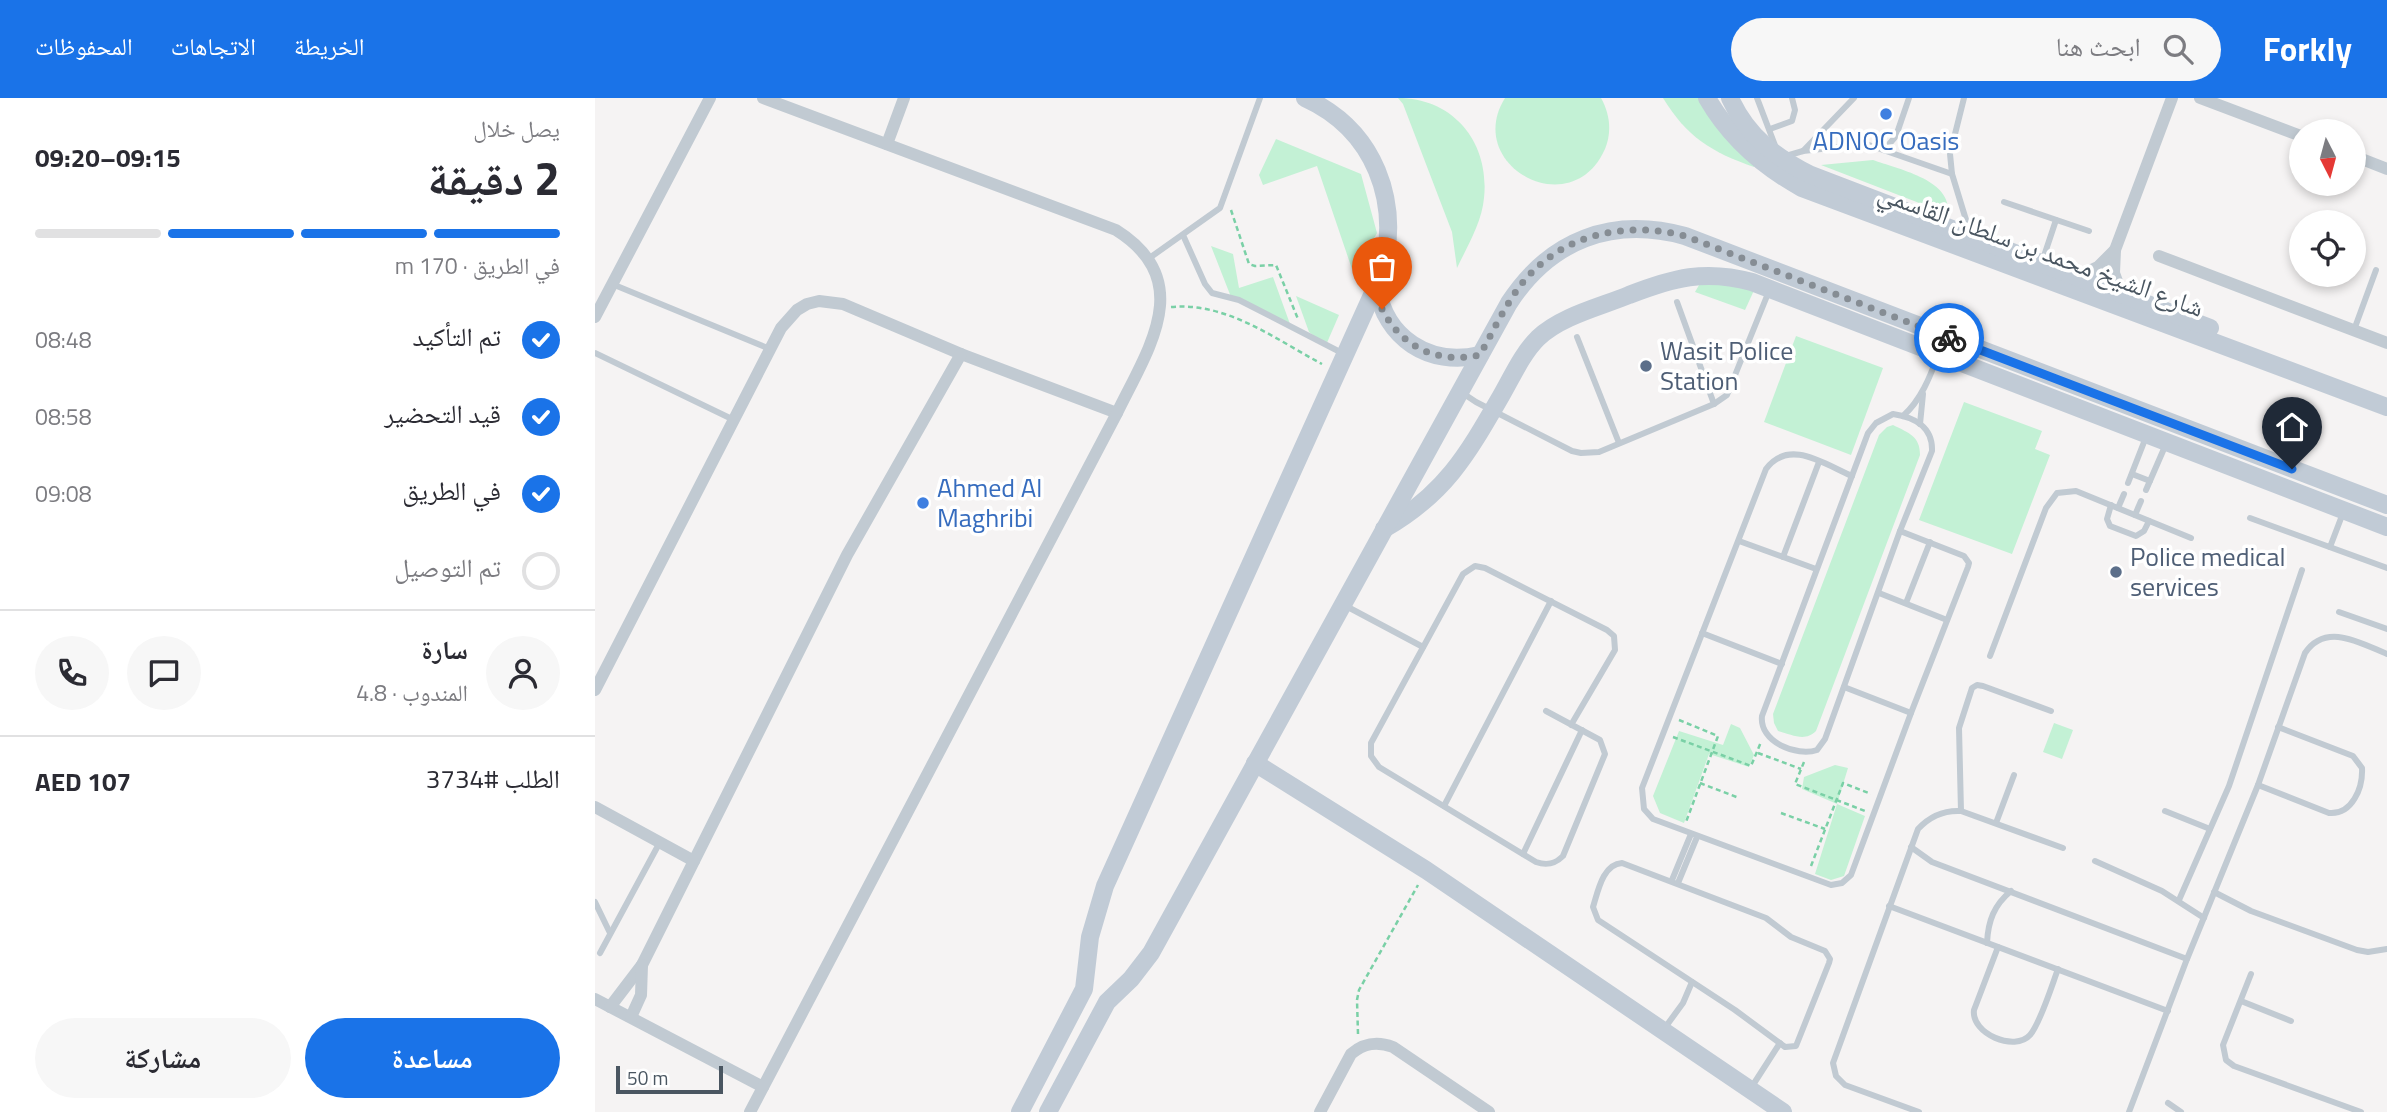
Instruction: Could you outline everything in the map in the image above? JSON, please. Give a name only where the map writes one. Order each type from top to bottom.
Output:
[{"type":"main road","points":[[1020,1112],[1084,989],[1090,937],[1105,886],[1377,287],[1387,255],[1389,219],[1383,183],[1371,158],[1356,136],[1329,111],[1305,98]]},
{"type":"main road","name":"شارع الشيخ محمد بن سلطان القاسمي","points":[[1707,98],[1724,124],[1751,154],[1802,188],[2220,339],[2387,407]]},
{"type":"main road","points":[[1730,98],[1748,129],[1779,158],[1838,187],[2122,295],[2220,339],[2387,396]]},
{"type":"main road","points":[[1048,1112],[1107,1002],[1131,979],[1151,953],[1518,289],[1529,275],[1569,245],[1601,233],[1635,229],[1660,230],[1685,236],[2387,505]]},
{"type":"main road","points":[[1384,529],[1421,505],[1445,482],[1466,456],[1527,351],[1538,338],[1556,325],[1653,286],[1681,277],[1724,276],[1770,289],[2387,527]]},
{"type":"main road","points":[[1377,287],[1387,320],[1411,345],[1429,354],[1446,358],[1480,355]]},
{"type":"main road","points":[[1255,763],[1426,870],[1783,1112]]},
{"type":"main road","points":[[1084,989],[1107,1002]]},
{"type":"street","points":[[595,317],[711,98]]},
{"type":"street","points":[[750,1112],[1117,413],[1152,341],[1161,308],[1156,274],[1128,237],[1115,230],[763,98]]},
{"type":"street","points":[[887,144],[904,98]]},
{"type":"street","points":[[2122,295],[2114,273],[2115,250],[2172,98]]},
{"type":"street","points":[[2200,98],[2289,131]]},
{"type":"street","points":[[2366,161],[2387,169]]},
{"type":"street","points":[[2076,277],[2098,267],[2115,250]]},
{"type":"street","points":[[2159,256],[2387,343]]},
{"type":"street","points":[[595,690],[770,349],[788,318],[797,310],[819,301],[843,304],[961,354],[1117,413]]},
{"type":"street","points":[[610,1007],[642,965],[848,555],[961,354]]},
{"type":"street","points":[[595,807],[694,861]]},
{"type":"street","points":[[631,1017],[641,996],[642,965]]},
{"type":"street","points":[[595,999],[763,1087]]},
{"type":"street","points":[[1320,1112],[1351,1054],[1358,1048],[1375,1043],[1393,1047],[1489,1112]]},
{"type":"lane","points":[[1147,259],[1216,212],[1226,197],[1260,98]]},
{"type":"lane","points":[[1757,98],[1779,158],[1803,150],[1866,144],[1952,174]]},
{"type":"lane","points":[[1770,130],[1792,121],[1795,110],[1792,98]]},
{"type":"lane","points":[[1803,150],[1854,98]]},
{"type":"lane","points":[[1885,149],[1896,135],[1909,98]]},
{"type":"lane","points":[[1962,98],[1950,147],[1952,174],[1972,238]]},
{"type":"lane","points":[[2004,202],[2089,231]]},
{"type":"lane","points":[[2041,264],[2056,220]]},
{"type":"lane","points":[[1183,235],[1205,284],[1212,293],[1239,300],[1346,355]]},
{"type":"lane","points":[[2354,330],[2376,270]]},
{"type":"lane","points":[[612,284],[770,349]]},
{"type":"lane","points":[[1458,395],[1581,453],[1599,452],[1721,400],[1730,389],[1770,289]]},
{"type":"lane","points":[[1677,302],[1714,404]]},
{"type":"lane","points":[[1577,337],[1619,443]]},
{"type":"lane","points":[[595,353],[734,420]]},
{"type":"lane","points":[[1903,416],[1924,389],[1938,355]]},
{"type":"lane","points":[[1920,424],[1924,389]]},
{"type":"lane","points":[[1887,416],[1903,416],[1920,424],[1927,430],[1932,451],[1823,743],[1817,750],[1807,752],[1774,742],[1764,733],[1762,716],[1871,428],[1887,416]]},
{"type":"lane","points":[[2128,483],[2147,435]]},
{"type":"lane","points":[[2146,490],[2166,442]]},
{"type":"lane","points":[[1852,476],[1802,455],[1789,453],[1771,463],[1763,475],[1642,789],[1642,802],[1653,819],[1831,885],[1848,880],[1969,563],[1964,556],[1900,531]]},
{"type":"lane","points":[[1783,557],[1819,462]]},
{"type":"lane","points":[[2132,474],[2150,481]]},
{"type":"lane","points":[[1990,656],[2048,502],[2057,493],[2070,490],[2191,538]]},
{"type":"lane","points":[[2124,494],[2107,522],[2110,526],[2133,536],[2144,531],[2149,521]]},
{"type":"lane","points":[[2135,515],[2141,501]]},
{"type":"lane","points":[[2330,547],[2344,510]]},
{"type":"lane","points":[[2250,518],[2387,568]]},
{"type":"lane","points":[[1739,541],[1816,569]]},
{"type":"lane","points":[[1906,603],[1930,542]]},
{"type":"lane","points":[[1546,711],[1571,725],[1600,740],[1605,749],[1605,760],[1563,856],[1548,864],[1536,862],[1379,767],[1371,757],[1371,743],[1463,574],[1471,567],[1485,568],[1551,601],[1607,630],[1615,640],[1615,650],[1571,725]]},
{"type":"lane","points":[[2179,900],[2239,758],[2302,570]]},
{"type":"lane","points":[[1879,593],[1947,620]]},
{"type":"lane","points":[[1444,806],[1551,601]]},
{"type":"lane","points":[[1343,604],[1423,647]]},
{"type":"lane","points":[[2339,612],[2387,629]]},
{"type":"lane","points":[[1702,633],[1782,664]]},
{"type":"lane","points":[[2129,1112],[2258,785],[2305,653],[2318,640],[2342,636],[2387,654]]},
{"type":"lane","points":[[1961,811],[1959,728],[1972,688],[1983,686],[2051,710]]},
{"type":"lane","points":[[1844,687],[1911,713]]},
{"type":"lane","points":[[2258,785],[2329,813],[2339,813],[2351,805],[2362,778],[2363,768],[2353,756],[2278,727]]},
{"type":"lane","points":[[1523,853],[1582,730]]},
{"type":"lane","points":[[1996,823],[2014,775]]},
{"type":"lane","points":[[1919,1112],[1845,1085],[1833,1070],[1834,1056],[1918,828],[1925,821],[1943,812],[1961,811],[2063,848]]},
{"type":"lane","points":[[2165,811],[2210,829]]},
{"type":"lane","points":[[1675,882],[1694,836]]},
{"type":"lane","points":[[600,953],[660,842]]},
{"type":"lane","points":[[1911,847],[1932,862],[2187,960]]},
{"type":"lane","points":[[2095,861],[2179,900],[2204,918]]},
{"type":"lane","points":[[1622,863],[1675,882],[1766,918],[1791,937],[1828,954],[1829,963],[1798,1044],[1789,1048],[1780,1043],[1735,1010],[1598,920],[1594,912],[1594,902],[1607,870],[1613,864],[1622,863]]},
{"type":"lane","points":[[1987,943],[1991,917],[1999,903],[2011,891]]},
{"type":"lane","points":[[2214,892],[2251,911],[2357,950],[2368,952],[2387,949]]},
{"type":"lane","points":[[595,902],[610,933]]},
{"type":"lane","points":[[1889,906],[2168,1011]]},
{"type":"lane","points":[[1999,947],[1973,1015],[1982,1031],[2000,1038],[2015,1042],[2030,1035],[2058,969]]},
{"type":"lane","points":[[2251,974],[2223,1045],[2223,1056],[2229,1064],[2361,1112]]},
{"type":"lane","points":[[1662,1031],[1683,1003],[1692,982]]},
{"type":"lane","points":[[2241,1001],[2291,1021]]},
{"type":"lane","points":[[1750,1090],[1780,1043]]},
{"type":"lane","points":[[2168,1103],[2181,1112]]},
{"type":"path","points":[[1226,197],[1249,264],[1276,265],[1303,333],[1295,350]]},
{"type":"path","points":[[1161,308],[1191,305],[1223,312],[1338,373]]},
{"type":"path","points":[[1670,716],[1718,736],[1683,831]]},
{"type":"path","points":[[1664,733],[1751,766],[1764,733]]},
{"type":"path","points":[[1807,752],[1795,784],[1874,814]]},
{"type":"path","points":[[1757,753],[1801,769]]},
{"type":"path","points":[[1700,783],[1739,798]]},
{"type":"path","points":[[1807,876],[1843,783],[1881,797]]},
{"type":"path","points":[[1781,813],[1825,829]]},
{"type":"path","points":[[1358,1048],[1359,990],[1426,870]]},
{"type":"green space","points":[[1398,98],[1418,100],[1451,115],[1464,127],[1481,159],[1484,178],[1483,207],[1457,268],[1452,232],[1403,104]]},
{"type":"green space","points":[[1505,98],[1601,98],[1609,123],[1605,149],[1589,171],[1569,183],[1547,184],[1526,177],[1509,164],[1498,145],[1496,123]]},
{"type":"green space","points":[[1663,98],[1702,98],[1756,162],[1754,167],[1701,142],[1681,123]]},
{"type":"green space","points":[[1276,139],[1361,174],[1377,233],[1354,275],[1317,166],[1263,185],[1259,175]]},
{"type":"green space","points":[[1873,160],[1931,183],[1941,191],[1948,211],[1945,213],[1821,165]]},
{"type":"green space","points":[[1211,246],[1233,254],[1239,288],[1273,277],[1290,324],[1231,297]]},
{"type":"green space","points":[[1702,280],[1756,286],[1745,310],[1695,292]]},
{"type":"green space","points":[[1296,296],[1339,315],[1326,345],[1309,332]]},
{"type":"green space","points":[[1796,336],[1883,368],[1851,455],[1764,422]]},
{"type":"green space","points":[[1964,402],[2042,431],[2035,449],[2050,455],[2012,554],[1919,520]]},
{"type":"green space","points":[[1893,425],[1916,439],[1920,455],[1816,731],[1803,737],[1778,731],[1773,714],[1879,435]]},
{"type":"green space","points":[[2054,723],[2073,730],[2062,759],[2043,752]]},
{"type":"green space","points":[[1731,724],[1740,728],[1754,755],[1749,767],[1709,754],[1684,823],[1660,813],[1653,796],[1679,731],[1723,745]]},
{"type":"green space","points":[[1835,765],[1848,768],[1837,804],[1802,789],[1804,777]]},
{"type":"green space","points":[[1837,804],[1865,816],[1844,876],[1831,880],[1815,874]]},
{"type":"way so far","points":[[1382,309],[1387,320],[1402,338],[1421,351],[1446,358],[1480,355],[1518,289],[1541,264],[1569,245],[1585,238],[1618,230],[1652,229],[1685,236],[1949,338]]},
{"type":"place","name":"ADNOC Oasis","points":[[1886,114]]},
{"type":"place","name":"Wasit Police Station","points":[[1646,366]]},
{"type":"place","name":"Ahmed Al Maghribi","points":[[923,503]]},
{"type":"place","name":"Police medical services","points":[[2116,572]]},
{"type":"route","points":[[1949,338],[2292,469]]}]
